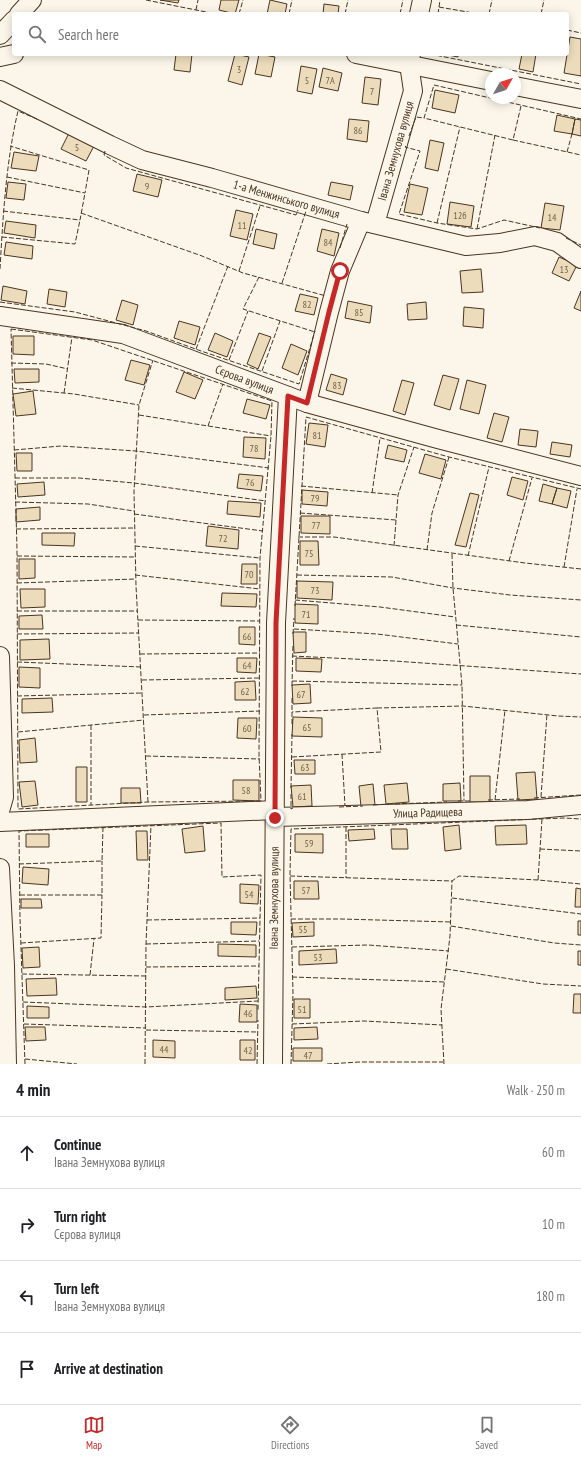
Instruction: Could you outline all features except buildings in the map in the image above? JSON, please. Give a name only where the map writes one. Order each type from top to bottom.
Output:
[{"type":"street","points":[[21,12],[32,0]]},
{"type":"street","points":[[419,12],[422,0]]},
{"type":"street","points":[[0,35],[12,22]]},
{"type":"street","points":[[0,57],[12,54]]},
{"type":"street","points":[[378,56],[410,59],[485,79]]},
{"type":"street","name":"Івана Земнухова вулиця","points":[[307,403],[340,271],[368,223],[413,91],[410,59]]},
{"type":"street","points":[[521,87],[581,99]]},
{"type":"street","name":"1-а Менжинського вулиця","points":[[0,90],[142,160],[212,178],[368,223],[466,246],[500,244],[535,236],[557,242],[581,259]]},
{"type":"street","name":"Сєрова вулиця","points":[[0,316],[123,334],[307,403],[581,476]]},
{"type":"street","name":"Івана Земнухова вулиця","points":[[273,1064],[276,623],[288,396]]},
{"type":"street","points":[[0,656],[4,797],[0,811]]},
{"type":"street","name":"Улица Радищева","points":[[0,822],[275,814],[528,810],[581,805]]},
{"type":"street","points":[[0,868],[7,1064]]},
{"type":"fence","points":[[146,0],[206,12]]},
{"type":"fence","points":[[196,10],[198,0]]},
{"type":"fence","points":[[240,12],[243,0]]},
{"type":"fence","points":[[289,12],[292,0]]},
{"type":"fence","points":[[345,12],[348,0]]},
{"type":"fence","points":[[400,12],[403,0]]},
{"type":"fence","points":[[438,12],[440,0]]},
{"type":"fence","points":[[489,12],[492,0]]},
{"type":"fence","points":[[541,12],[544,0]]},
{"type":"fence","points":[[439,7],[468,12]]},
{"type":"fence","points":[[569,30],[581,33]]},
{"type":"fence","points":[[440,56],[581,84]]},
{"type":"fence","points":[[521,106],[513,140],[424,118],[434,85],[581,119]]},
{"type":"fence","points":[[0,269],[8,169],[18,111],[37,119]]},
{"type":"fence","points":[[409,136],[416,117],[424,118]]},
{"type":"fence","points":[[437,223],[460,127]]},
{"type":"fence","points":[[567,152],[572,134]]},
{"type":"fence","points":[[477,229],[495,135]]},
{"type":"fence","points":[[513,140],[581,155]]},
{"type":"fence","points":[[7,177],[85,193],[89,170],[10,146]]},
{"type":"fence","points":[[406,146],[405,147],[420,151],[399,214],[437,223],[477,229],[504,220],[540,228]]},
{"type":"fence","points":[[105,151],[104,155],[126,168],[296,215],[298,210]]},
{"type":"fence","points":[[3,211],[80,220],[85,193]]},
{"type":"fence","points":[[239,271],[260,206]]},
{"type":"fence","points":[[282,283],[306,211]]},
{"type":"fence","points":[[81,213],[202,256],[243,273],[326,296]]},
{"type":"fence","points":[[2,237],[75,244],[80,220]]},
{"type":"fence","points":[[340,248],[347,224]]},
{"type":"fence","points":[[566,238],[581,245]]},
{"type":"fence","points":[[196,349],[228,266]]},
{"type":"fence","points":[[259,277],[243,309],[315,332]]},
{"type":"fence","points":[[0,302],[75,312],[146,331],[299,384],[315,331]]},
{"type":"fence","points":[[229,360],[248,311]]},
{"type":"fence","points":[[262,371],[280,321]]},
{"type":"fence","points":[[11,329],[92,340],[272,401],[271,436],[260,558],[259,755],[261,801],[148,802],[18,809],[17,549],[11,329]]},
{"type":"fence","points":[[64,393],[72,337]]},
{"type":"fence","points":[[148,802],[136,586],[134,491],[139,405],[153,360]]},
{"type":"fence","points":[[11,363],[46,364],[68,369]]},
{"type":"fence","points":[[208,426],[223,384]]},
{"type":"fence","points":[[12,388],[74,394],[139,405]]},
{"type":"fence","points":[[139,415],[271,436]]},
{"type":"fence","points":[[295,606],[306,417],[449,457],[581,489]]},
{"type":"fence","points":[[372,493],[380,438]]},
{"type":"fence","points":[[14,450],[61,446],[136,451],[269,468]]},
{"type":"fence","points":[[394,546],[398,495],[414,447]]},
{"type":"fence","points":[[427,550],[432,513],[449,457]]},
{"type":"fence","points":[[468,556],[489,467]]},
{"type":"fence","points":[[15,478],[79,478],[134,483],[266,501]]},
{"type":"fence","points":[[509,561],[532,478]]},
{"type":"fence","points":[[301,486],[398,495]]},
{"type":"fence","points":[[564,567],[577,489]]},
{"type":"fence","points":[[15,502],[88,504],[134,511]]},
{"type":"fence","points":[[300,513],[396,520]]},
{"type":"fence","points":[[134,514],[263,531]]},
{"type":"fence","points":[[16,529],[135,528]]},
{"type":"fence","points":[[298,537],[334,537],[525,563],[581,569]]},
{"type":"fence","points":[[135,546],[260,558]]},
{"type":"fence","points":[[452,554],[453,588],[462,685],[464,801]]},
{"type":"fence","points":[[17,556],[135,557]]},
{"type":"fence","points":[[135,575],[260,589]]},
{"type":"fence","points":[[297,575],[392,577],[453,588],[510,595],[581,600]]},
{"type":"fence","points":[[17,583],[136,579]]},
{"type":"fence","points":[[295,600],[380,607],[455,617]]},
{"type":"fence","points":[[17,611],[137,611]]},
{"type":"fence","points":[[293,634],[294,618]]},
{"type":"fence","points":[[138,620],[260,621]]},
{"type":"fence","points":[[456,625],[581,637]]},
{"type":"fence","points":[[294,629],[377,634],[458,644]]},
{"type":"fence","points":[[17,634],[139,633]]},
{"type":"fence","points":[[292,686],[293,644]]},
{"type":"fence","points":[[140,654],[260,653]]},
{"type":"fence","points":[[292,656],[394,661],[581,674]]},
{"type":"fence","points":[[17,662],[141,667]]},
{"type":"fence","points":[[142,680],[260,678]]},
{"type":"fence","points":[[292,681],[462,685]]},
{"type":"fence","points":[[17,696],[142,693]]},
{"type":"fence","points":[[292,698],[292,724]]},
{"type":"fence","points":[[377,708],[463,706],[581,717]]},
{"type":"fence","points":[[292,712],[377,708],[381,752],[292,757]]},
{"type":"fence","points":[[495,800],[505,710]]},
{"type":"fence","points":[[144,715],[260,711]]},
{"type":"fence","points":[[541,797],[547,714]]},
{"type":"fence","points":[[18,732],[144,720]]},
{"type":"fence","points":[[91,725],[91,805]]},
{"type":"fence","points":[[291,788],[292,734]]},
{"type":"fence","points":[[342,754],[345,806]]},
{"type":"fence","points":[[146,756],[260,759]]},
{"type":"fence","points":[[291,794],[291,809],[293,808]]},
{"type":"fence","points":[[534,798],[581,795]]},
{"type":"fence","points":[[488,800],[520,799]]},
{"type":"fence","points":[[458,801],[472,801]]},
{"type":"fence","points":[[395,804],[447,802]]},
{"type":"fence","points":[[373,805],[389,804]]},
{"type":"fence","points":[[339,807],[363,806]]},
{"type":"fence","points":[[291,1064],[293,993],[290,874],[291,829],[564,818],[581,819]]},
{"type":"fence","points":[[538,880],[542,819]]},
{"type":"fence","points":[[25,1064],[20,918],[19,831],[221,823],[222,877],[261,875],[258,1010]]},
{"type":"fence","points":[[145,1064],[146,944],[151,825]]},
{"type":"fence","points":[[19,864],[102,861],[103,827]]},
{"type":"fence","points":[[346,827],[346,878]]},
{"type":"fence","points":[[540,849],[581,851]]},
{"type":"fence","points":[[20,895],[102,895],[102,861]]},
{"type":"fence","points":[[290,876],[452,881],[459,876],[581,884]]},
{"type":"fence","points":[[444,1064],[441,1009],[450,936],[452,881]]},
{"type":"fence","points":[[21,943],[101,938],[102,895]]},
{"type":"fence","points":[[452,898],[581,914]]},
{"type":"fence","points":[[147,920],[260,918]]},
{"type":"fence","points":[[291,919],[451,922]]},
{"type":"fence","points":[[451,926],[554,943],[581,945]]},
{"type":"fence","points":[[90,975],[94,939]]},
{"type":"fence","points":[[146,944],[259,941]]},
{"type":"fence","points":[[292,947],[368,945],[449,951]]},
{"type":"fence","points":[[146,967],[259,966]]},
{"type":"fence","points":[[446,969],[543,984],[581,986]]},
{"type":"fence","points":[[22,974],[146,976]]},
{"type":"fence","points":[[292,977],[445,982]]},
{"type":"fence","points":[[23,1002],[146,1007],[258,1001]]},
{"type":"fence","points":[[257,1064],[258,1020]]},
{"type":"fence","points":[[292,1024],[364,1021],[442,1025]]},
{"type":"fence","points":[[24,1024],[146,1028]]},
{"type":"fence","points":[[146,1030],[257,1032]]},
{"type":"fence","points":[[25,1059],[77,1064]]},
{"type":"fence","points":[[327,1064],[359,1062],[443,1062]]},
{"type":"route","points":[[275,818],[276,623],[288,396],[307,403],[340,271]]}]
